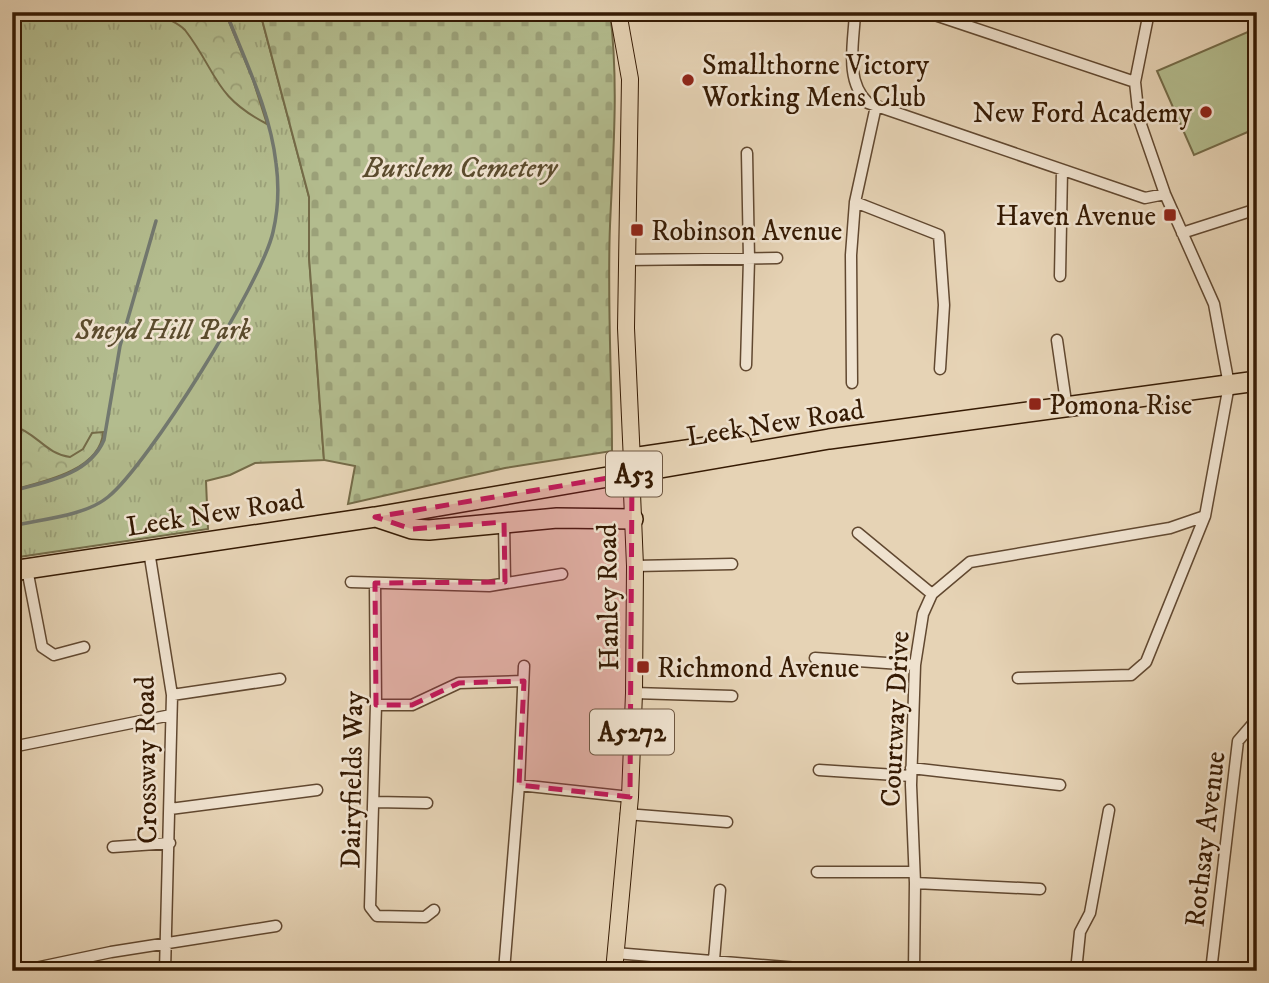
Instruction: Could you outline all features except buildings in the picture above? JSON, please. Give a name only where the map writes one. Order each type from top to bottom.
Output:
[{"type":"highway","name":"Leek New Road","points":[[20,570],[375,517],[817,442],[1257,381]]},
{"type":"highway","points":[[632,460],[800,433],[817,442]]},
{"type":"highway","points":[[375,517],[412,529],[504,522],[633,519]]},
{"type":"main road","name":"Hanley Road","points":[[614,971],[626,814],[630,797],[635,566],[626,260],[630,79],[618,12]]},
{"type":"street","points":[[855,12],[852,78],[860,95],[876,106],[1145,198],[1165,194]]},
{"type":"street","points":[[926,12],[1135,82]]},
{"type":"street","points":[[1018,678],[1131,675],[1146,662],[1205,516],[1229,385],[1214,304],[1165,194],[1139,119],[1135,82],[1149,12]]},
{"type":"street","points":[[852,383],[851,255],[855,202],[876,106]]},
{"type":"street","points":[[746,365],[749,259],[747,153]]},
{"type":"street","points":[[1060,276],[1062,170]]},
{"type":"street","points":[[855,202],[939,235],[944,305],[940,369]]},
{"type":"street","points":[[1182,233],[1257,209]]},
{"type":"street","points":[[626,260],[777,258]]},
{"type":"street","points":[[1057,340],[1067,409]]},
{"type":"street","name":"Courtway Drive","points":[[914,971],[911,772],[915,664],[923,614],[932,594],[970,562],[1170,528],[1205,516]]},
{"type":"street","points":[[504,522],[505,582]]},
{"type":"street","points":[[858,533],[932,594]]},
{"type":"street","name":"Crossway Road","points":[[149,551],[172,695],[170,843],[163,943],[165,971]]},
{"type":"street","points":[[635,566],[732,564]]},
{"type":"street","points":[[20,570],[42,647],[54,654],[84,647]]},
{"type":"street","points":[[351,582],[489,586],[562,574]]},
{"type":"street","name":"Dairyfields Way","points":[[375,583],[375,802],[370,907],[377,916],[425,917],[435,910]]},
{"type":"street","points":[[815,658],[915,664]]},
{"type":"street","points":[[504,971],[519,785],[524,666]]},
{"type":"street","points":[[172,695],[280,680]]},
{"type":"street","points":[[376,705],[412,705],[459,683],[523,681]]},
{"type":"street","points":[[634,693],[732,696]]},
{"type":"street","points":[[12,747],[171,715]]},
{"type":"street","name":"Rothsay Avenue","points":[[1210,971],[1238,741],[1257,719]]},
{"type":"street","points":[[819,770],[911,772],[1060,785]]},
{"type":"street","points":[[519,785],[630,797]]},
{"type":"street","points":[[170,809],[317,790]]},
{"type":"street","points":[[375,802],[427,803]]},
{"type":"street","points":[[1076,971],[1080,932],[1090,913],[1109,810]]},
{"type":"street","points":[[626,814],[727,822]]},
{"type":"street","points":[[113,848],[170,843]]},
{"type":"street","points":[[817,872],[914,877],[1040,889]]},
{"type":"street","points":[[713,966],[720,890]]},
{"type":"street","points":[[21,971],[163,943],[276,926]]},
{"type":"street","points":[[615,953],[713,966],[879,971]]},
{"type":"highlighted area","points":[[632,474],[630,797],[519,785],[524,681],[459,683],[412,705],[376,705],[375,583],[505,582],[504,522],[412,529],[375,517]]},
{"type":"green space","name":"Sneyd Hill Park","points":[[12,12],[260,12],[309,197],[309,257],[324,460],[255,463],[230,475],[206,481],[208,529],[12,558]]},
{"type":"green space","points":[[157,12],[225,12],[253,80],[267,124],[236,104],[218,83],[185,30]]},
{"type":"green space","name":"Burslem Cemetery","points":[[260,12],[610,12],[615,92],[609,254],[612,451],[505,468],[348,504],[355,466],[324,460],[309,257],[309,197]]},
{"type":"green space","points":[[1257,28],[1257,128],[1194,155],[1157,71]]},
{"type":"green space","points":[[12,425],[54,452],[70,457],[83,449],[92,433],[103,432],[100,445],[82,465],[54,478],[12,490]]},
{"type":"waterway","points":[[12,526],[88,509],[108,497],[126,478],[175,412],[201,371],[227,329],[264,256],[273,232],[277,207],[278,180],[273,143],[256,86],[226,12]]},
{"type":"waterway","points":[[12,491],[52,480],[77,469],[97,452],[104,440],[120,346],[156,221]]},
{"type":"place","name":"Smallthorne Victory Working Mens Club","points":[[688,80]]},
{"type":"place","name":"New Ford Academy","points":[[1206,112]]},
{"type":"place","name":"Haven Avenue","points":[[1170,215]]},
{"type":"place","name":"Robinson Avenue","points":[[637,230]]},
{"type":"place","name":"Pomona Rise","points":[[1035,404]]},
{"type":"place","name":"Richmond Avenue","points":[[643,667]]}]
